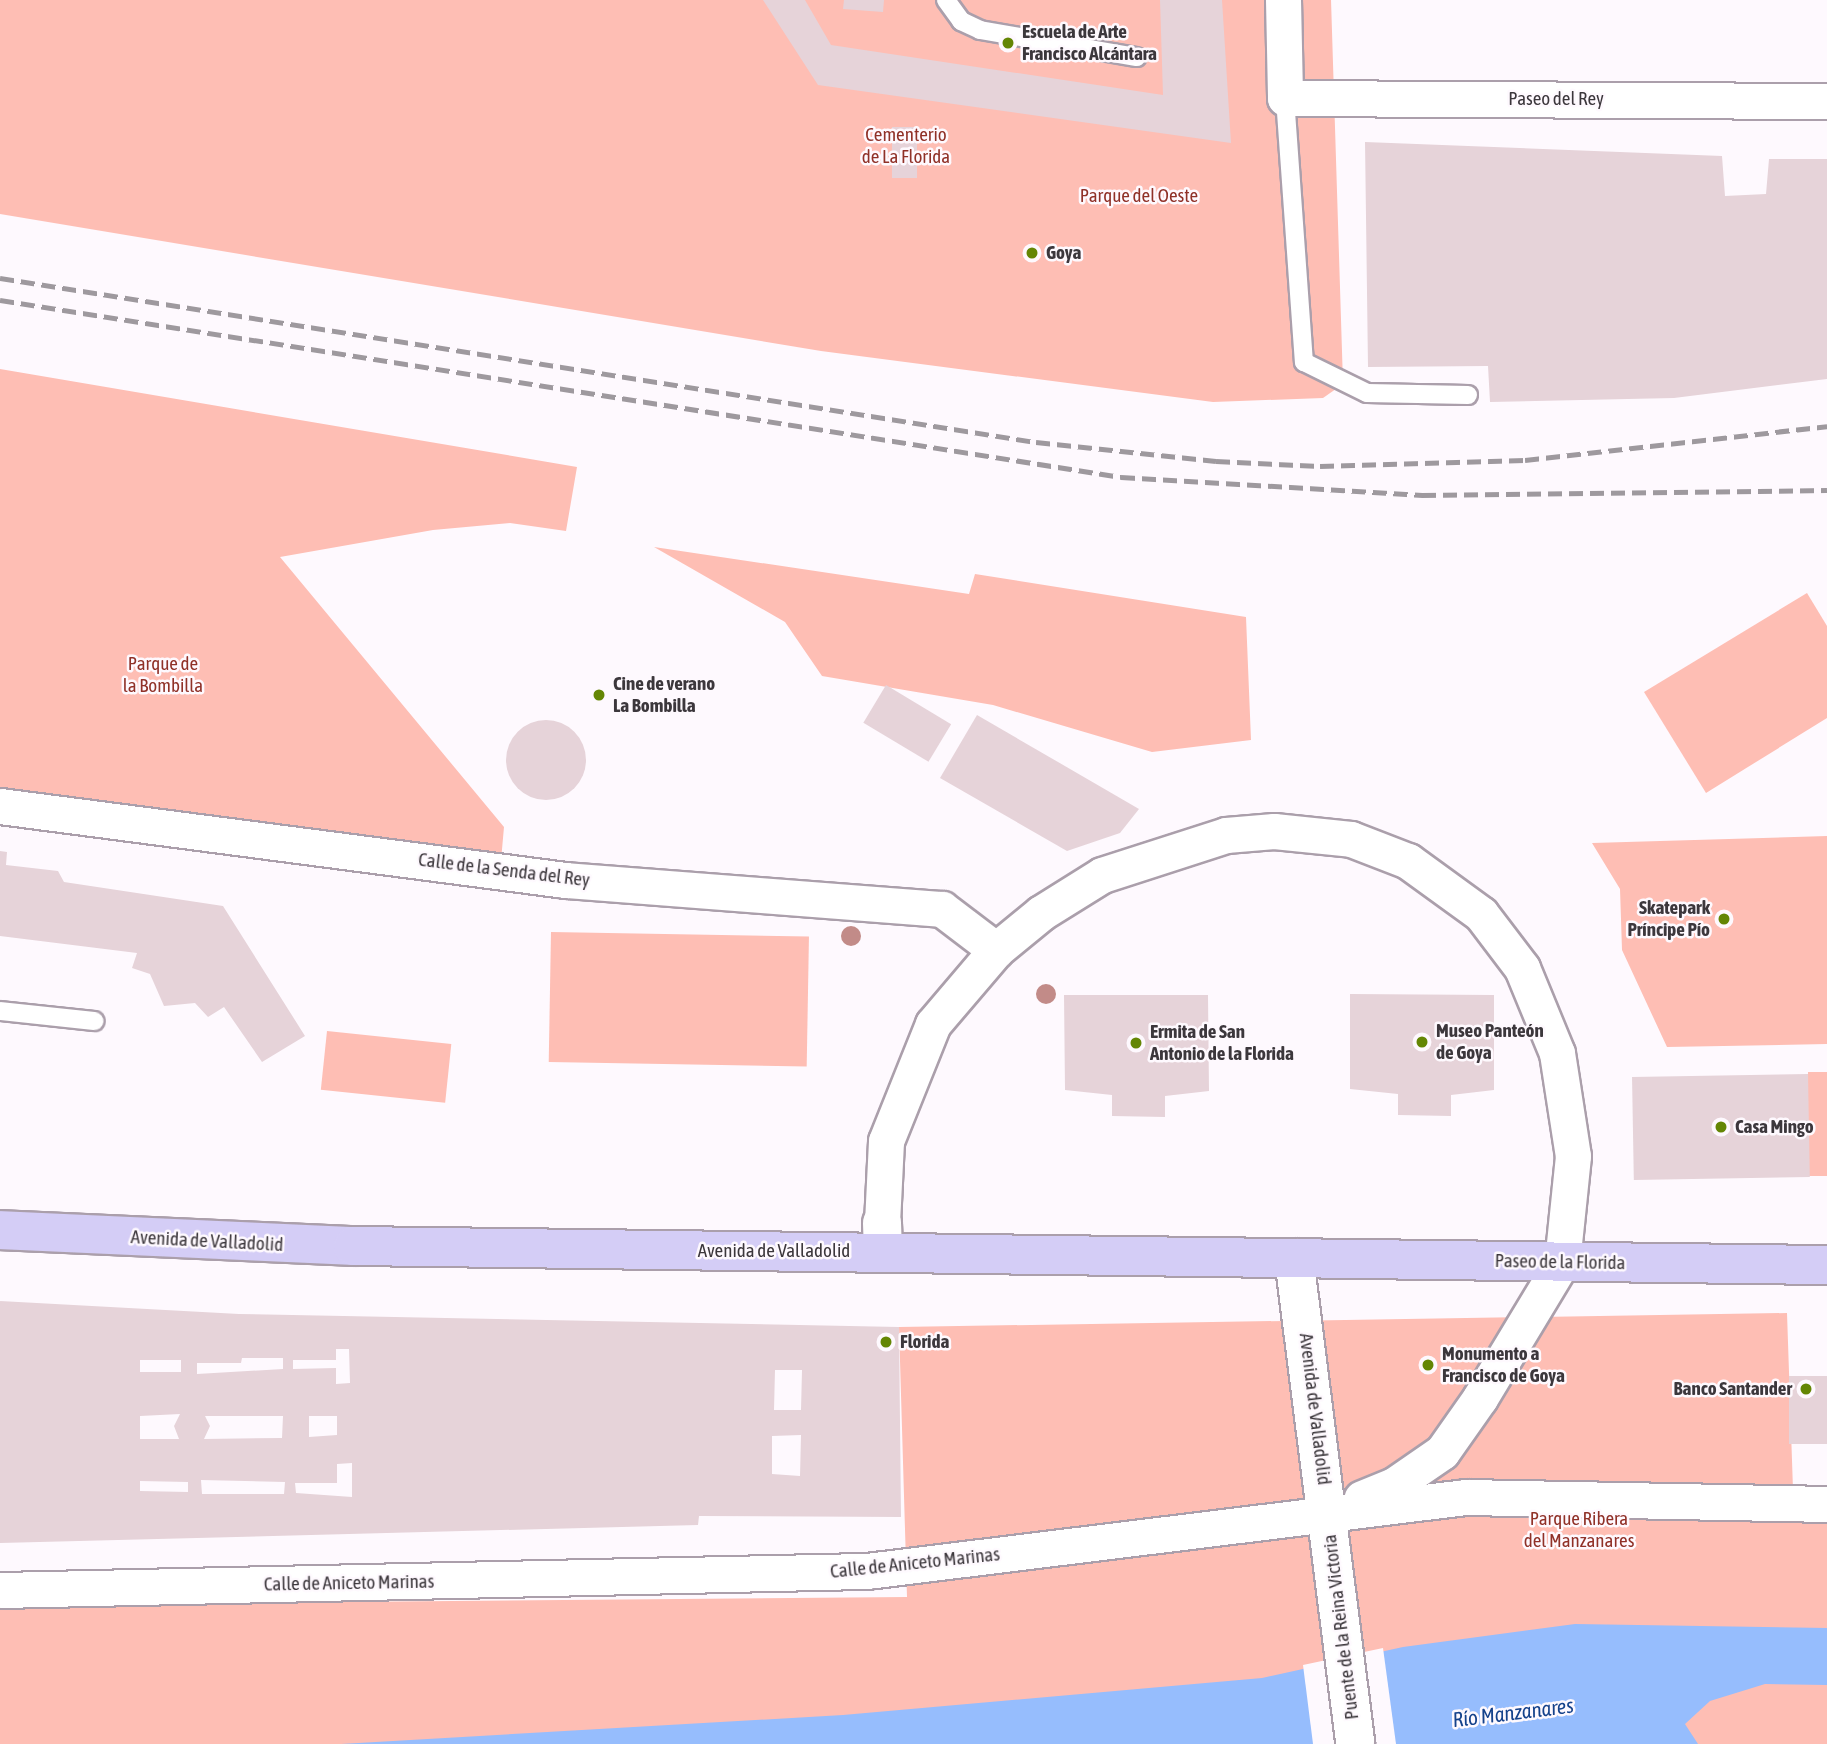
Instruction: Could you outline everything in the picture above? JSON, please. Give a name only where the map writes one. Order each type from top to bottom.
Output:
[{"type":"main road","name":"Avenida de Valladolid","points":[[0,1230],[235,1244],[883,1237],[1294,1258]]},
{"type":"main road","name":"Paseo de la Florida","points":[[1294,1258],[1827,1265]]},
{"type":"street","points":[[1283,0],[1284,98]]},
{"type":"street","name":"Paseo del Rey","points":[[1284,98],[1827,101]]},
{"type":"street","name":"Calle de la Senda del Rey","points":[[0,806],[565,880],[942,909],[996,950]]},
{"type":"street","points":[[883,1237],[886,1141],[897,1101],[933,1024],[996,950],[1102,875],[1200,840],[1291,831],[1351,839],[1408,862],[1481,914],[1504,940],[1541,1004],[1571,1115],[1562,1262],[1442,1452],[1394,1485],[1328,1510]]},
{"type":"street","name":"Avenida de Valladolid","points":[[1294,1258],[1328,1510]]},
{"type":"street","points":[[1442,1452],[1447,1482],[1465,1497]]},
{"type":"street","name":"Calle de Aniceto Marinas","points":[[0,1590],[867,1572],[1328,1510],[1465,1497],[1827,1504]]},
{"type":"street","name":"Puente de la Reina Victoria","points":[[1328,1510],[1333,1573],[1355,1744]]},
{"type":"lane","points":[[946,0],[961,21],[980,30],[1137,57]]},
{"type":"lane","points":[[1284,98],[1304,362],[1367,393],[1468,395]]},
{"type":"lane","points":[[0,1011],[94,1021]]},
{"type":"green space","name":"Parque del Oeste","points":[[0,0],[1331,0],[1343,384],[1323,398],[1213,402],[821,351],[0,214]]},
{"type":"green space","name":"Parque de la Bombilla","points":[[0,369],[577,467],[566,531],[510,523],[433,530],[280,557],[504,827],[499,883],[0,820]]},
{"type":"green space","points":[[654,547],[969,594],[975,574],[1246,617],[1251,740],[1152,752],[993,705],[822,676],[785,622]]},
{"type":"green space","points":[[1807,593],[1827,626],[1827,718],[1706,793],[1644,692]]},
{"type":"green space","name":"Skatepark Príncipe Pío","points":[[1827,836],[1827,1044],[1667,1047],[1622,950],[1620,889],[1592,843]]},
{"type":"green space","points":[[551,932],[809,937],[807,1066],[549,1062]]},
{"type":"green space","points":[[327,1031],[451,1044],[445,1103],[321,1090]]},
{"type":"green space","points":[[1808,1072],[1827,1072],[1827,1176],[1808,1176]]},
{"type":"green space","name":"Parque Ribera del Manzanares","points":[[1787,1313],[1794,1519],[1827,1519],[1827,1744],[0,1744],[0,1605],[907,1597],[899,1327]]},
{"type":"water","name":"Río Manzanares","points":[[1575,1624],[1827,1628],[1827,1685],[1765,1684],[1710,1701],[1685,1724],[1698,1744],[341,1744],[843,1715],[1262,1678],[1403,1647]]},
{"type":"pier","points":[[1383,1648],[1396,1744],[1313,1744],[1303,1665]]},
{"type":"building","points":[[763,0],[805,0],[831,45],[1163,95],[1160,0],[1222,0],[1231,143],[818,85]]},
{"type":"building","points":[[844,0],[884,0],[883,12],[843,9]]},
{"type":"building","name":"Cementerio de La Florida","points":[[892,127],[917,127],[917,178],[892,178]]},
{"type":"building","points":[[1365,142],[1722,156],[1725,196],[1766,194],[1769,159],[1827,159],[1827,379],[1674,398],[1490,402],[1488,366],[1368,367]]},
{"type":"building","points":[[886,685],[951,724],[928,762],[863,723]]},
{"type":"building","points":[[977,715],[1139,809],[1120,833],[1067,851],[940,778]]},
{"type":"building","points":[[546,720],[561,723],[574,732],[583,745],[586,760],[583,775],[574,788],[561,797],[546,800],[531,797],[518,788],[509,775],[506,760],[509,745],[518,732],[531,723]]},
{"type":"building","points":[[0,851],[7,852],[6,865],[58,871],[64,882],[223,906],[305,1036],[262,1062],[224,1007],[208,1017],[195,1003],[164,1006],[150,974],[132,968],[137,953],[0,936]]},
{"type":"building","name":"Museo Panteón de Goya","points":[[1350,994],[1494,995],[1494,1090],[1451,1095],[1451,1116],[1398,1115],[1398,1094],[1350,1089]]},
{"type":"building","name":"Ermita de San Antonio de la Florida","points":[[1064,995],[1208,995],[1209,1091],[1165,1096],[1165,1117],[1112,1116],[1112,1095],[1065,1090]]},
{"type":"building","name":"Casa Mingo","points":[[1808,1074],[1810,1177],[1634,1180],[1632,1077]]},
{"type":"building","points":[[0,1301],[239,1314],[899,1327],[901,1517],[699,1516],[698,1525],[0,1543]],"holes":[[[336,1349],[349,1349],[350,1383],[336,1384],[336,1368],[293,1369],[293,1360],[336,1360]],[[242,1358],[283,1358],[283,1369],[197,1374],[197,1363],[241,1363]],[[140,1360],[181,1360],[181,1372],[140,1372]],[[775,1370],[802,1370],[801,1410],[774,1410]],[[180,1414],[174,1426],[179,1439],[140,1439],[140,1416]],[[205,1416],[283,1416],[282,1438],[204,1439],[210,1426]],[[309,1416],[337,1416],[337,1435],[309,1437]],[[801,1435],[800,1476],[772,1474],[772,1436]],[[352,1463],[352,1497],[296,1493],[295,1483],[337,1483],[337,1464]],[[201,1480],[285,1482],[284,1494],[202,1494]],[[140,1481],[188,1482],[188,1492],[140,1491]]]},
{"type":"building","points":[[1789,1376],[1827,1376],[1827,1444],[1789,1444]]},
{"type":"railway","points":[[0,278],[1036,442],[1216,461],[1320,466],[1525,460],[1827,426]]},
{"type":"railway","points":[[0,300],[1121,477],[1422,495],[1827,490]]},
{"type":"place","name":"Escuela de Arte Francisco Alcántara","points":[[1008,43]]},
{"type":"place","name":"Goya","points":[[1032,253]]},
{"type":"place","name":"Cine de verano La Bombilla","points":[[599,695]]},
{"type":"place","name":"Skatepark Príncipe Pío","points":[[1724,919]]},
{"type":"place","name":"Museo Panteón de Goya","points":[[1422,1042]]},
{"type":"place","name":"Ermita de San Antonio de la Florida","points":[[1136,1043]]},
{"type":"place","name":"Casa Mingo","points":[[1721,1127]]},
{"type":"place","name":"Florida","points":[[886,1342]]},
{"type":"place","name":"Monumento a Francisco de Goya","points":[[1428,1365]]},
{"type":"place","name":"Banco Santander","points":[[1806,1389]]}]
